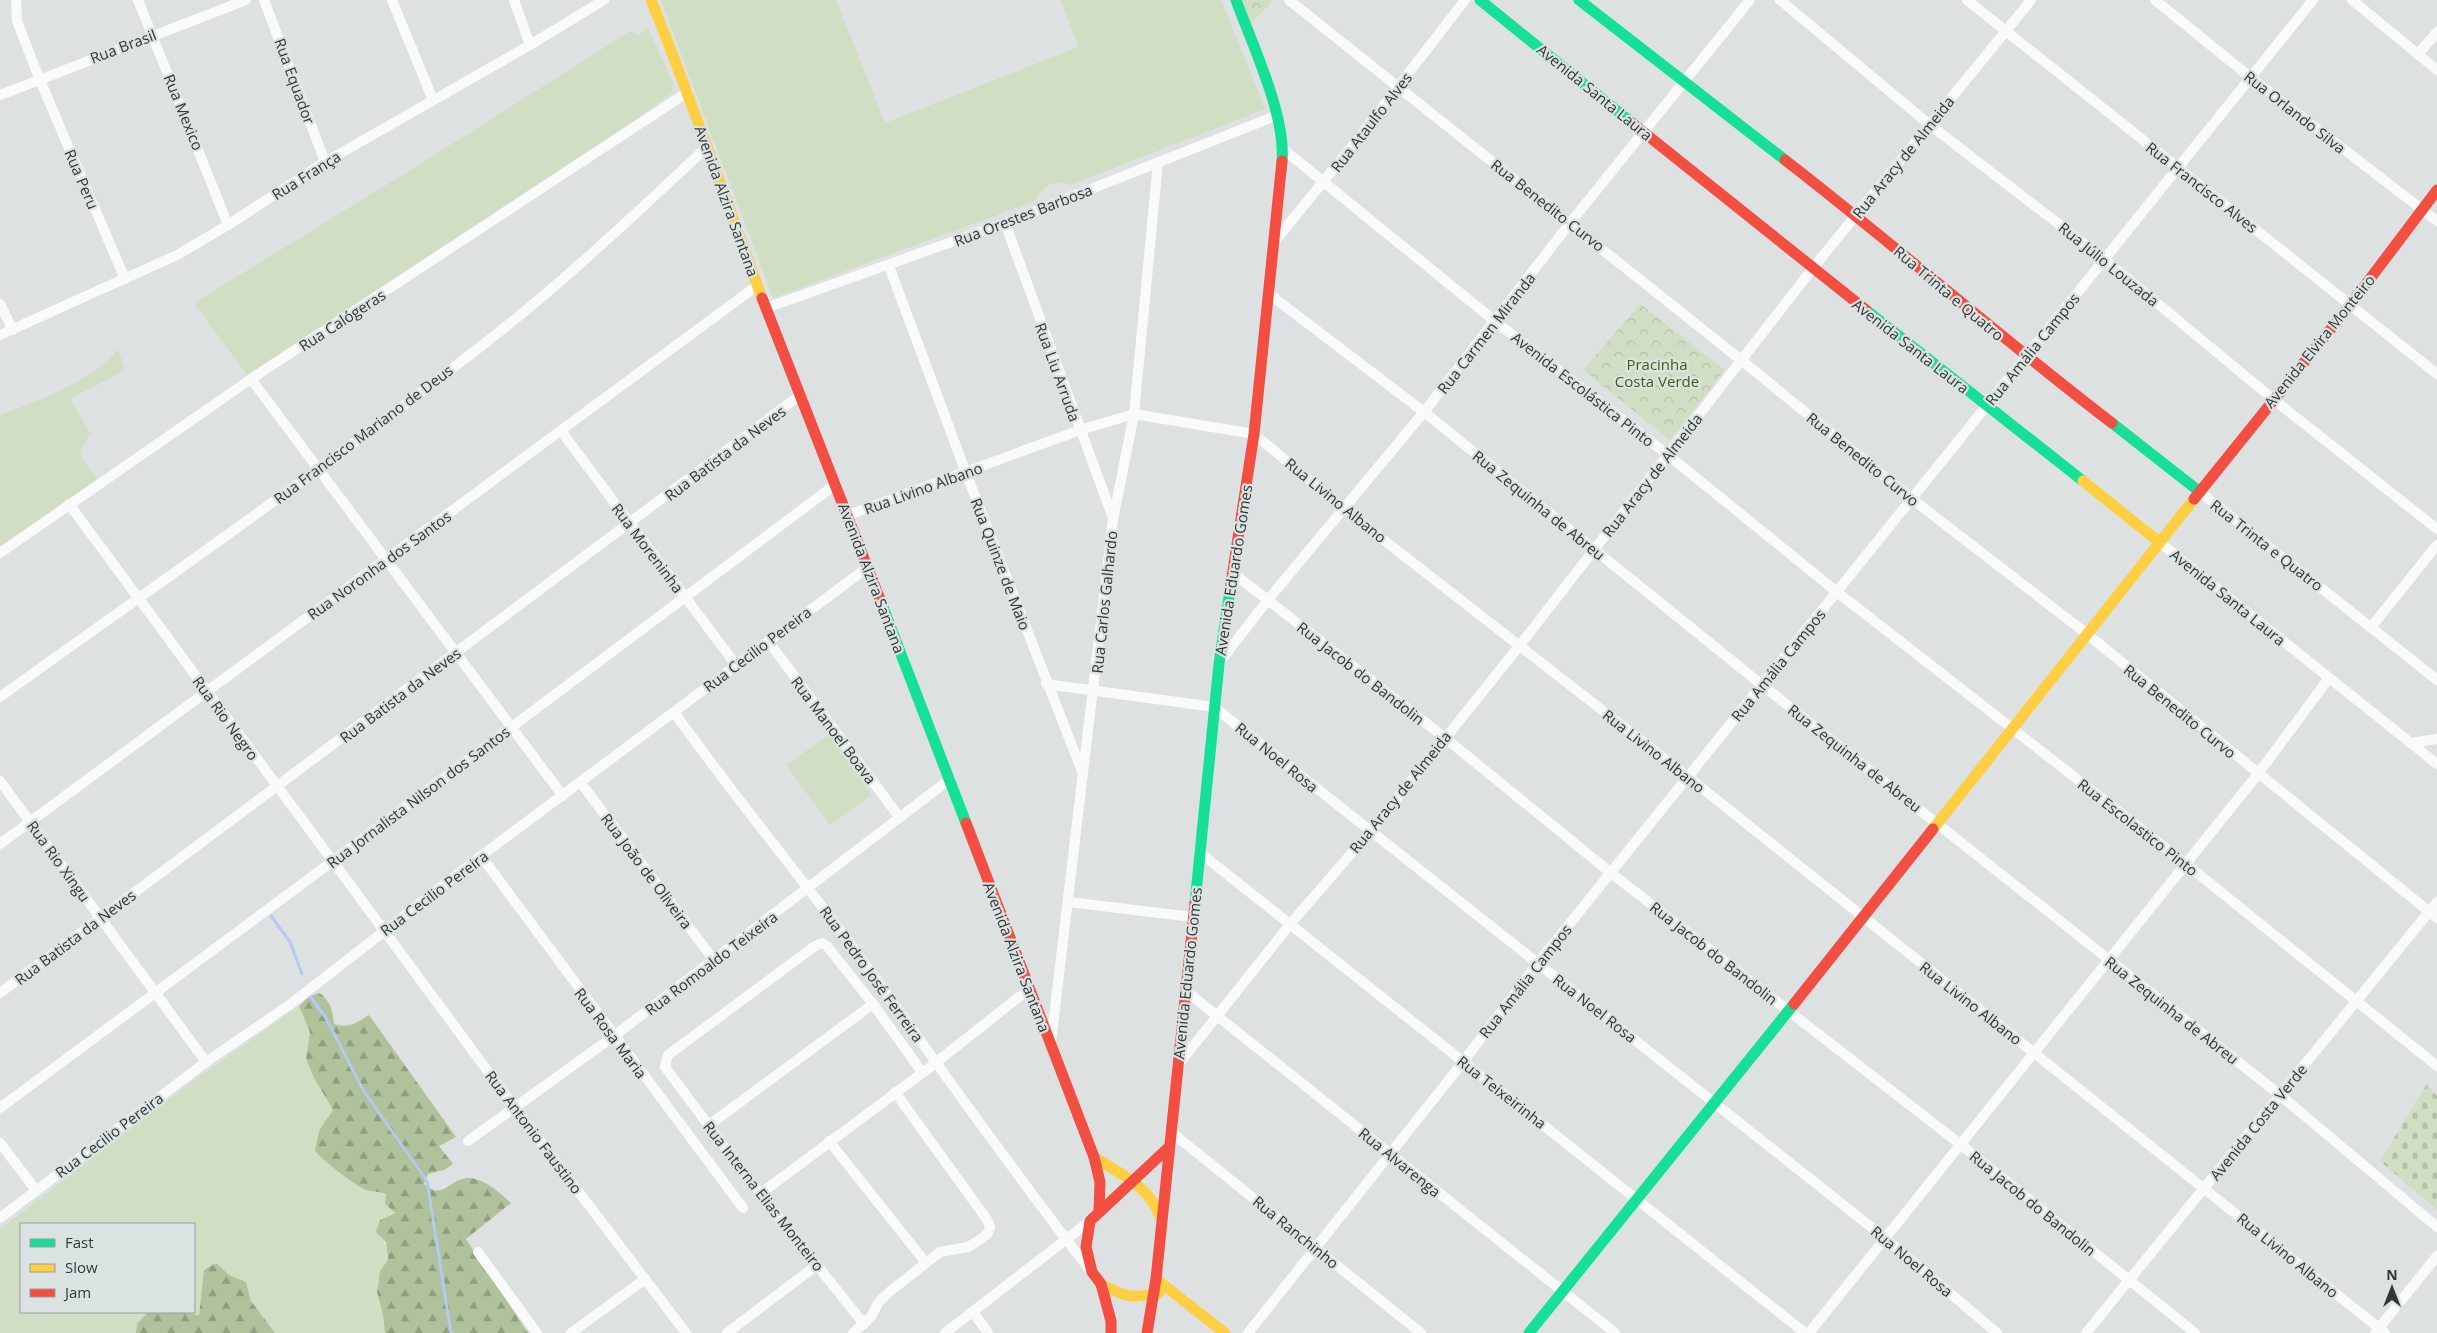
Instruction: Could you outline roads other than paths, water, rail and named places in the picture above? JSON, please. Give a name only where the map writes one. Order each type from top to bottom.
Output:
[{"type":"street","name":"Rua Peru","points":[[16,0],[17,21],[39,78],[125,279]]},
{"type":"street","name":"Rua Mexico","points":[[138,0],[228,225]]},
{"type":"street","name":"Rua Brasil","points":[[0,95],[39,78],[246,0]]},
{"type":"street","name":"Rua Equador","points":[[264,0],[325,162]]},
{"type":"street","points":[[392,0],[433,100]]},
{"type":"street","points":[[514,0],[530,45]]},
{"type":"street","name":"Rua França","points":[[0,335],[177,254],[228,225],[325,162],[530,45],[604,0]]},
{"type":"street","name":"Avenida Alzira Santana","points":[[651,0],[688,92],[706,148],[799,396],[836,484],[1094,1157],[1100,1187],[1099,1211]]},
{"type":"street","name":"Avenida Eduardo Gomes","points":[[1161,1218],[1214,707],[1254,434],[1283,150],[1278,115],[1236,0]]},
{"type":"street","name":"Rua Benedito Curvo","points":[[1289,0],[1742,360],[1912,499],[2087,634],[2433,915]]},
{"type":"street","name":"Rua Ataulfo Alves","points":[[1275,242],[1399,87],[1465,0]]},
{"type":"street","name":"Avenida Santa Laura","points":[[1480,0],[1813,268],[2437,764]]},
{"type":"street","name":"Rua Trinta e Quatro","points":[[1579,0],[1856,215],[2026,357],[2372,626],[2437,680]]},
{"type":"street","name":"Rua Carmen Miranda","points":[[1219,664],[1268,601],[1496,322],[1570,223],[1750,0]]},
{"type":"street","name":"Rua Júlio Louzada","points":[[1780,0],[1930,125],[2104,259],[2273,399],[2437,529]]},
{"type":"street","name":"Rua Francisco Alves","points":[[1967,0],[2437,374]]},
{"type":"street","name":"Rua Aracy de Almeida","points":[[1178,1066],[1291,923],[1370,832],[1444,737],[1520,645],[1813,268],[2031,0]]},
{"type":"street","name":"Rua Orlando Silva","points":[[2155,0],[2250,78],[2437,221]]},
{"type":"street","name":"Rua Amália Campos","points":[[1248,1333],[1463,1062],[1538,963],[2313,0]]},
{"type":"street","points":[[2352,0],[2437,70]]},
{"type":"street","points":[[2418,54],[2437,32]]},
{"type":"street","name":"Rua Calógeras","points":[[0,553],[251,379],[688,92]]},
{"type":"street","name":"Rua Orestes Barbosa","points":[[766,308],[1005,224],[1278,115]]},
{"type":"street","name":"Rua Francisco Mariano de Deus","points":[[0,696],[318,469],[495,335],[590,255],[706,148]]},
{"type":"street","name":"Avenida Escolástica Pinto","points":[[1283,150],[1496,322],[1668,455],[1837,592]]},
{"type":"street","name":"Rua Carlos Galhardo","points":[[1051,1042],[1084,777],[1113,520],[1134,414],[1158,162]]},
{"type":"street","name":"Avenida Elvira Monteiro","points":[[2200,492],[2351,304],[2437,190]]},
{"type":"street","name":"Rua Liu Arruda","points":[[1005,224],[1113,520]]},
{"type":"street","name":"Rua Quinze de Maio","points":[[889,266],[1046,684],[1084,777]]},
{"type":"street","name":"Rua Noronha dos Santos","points":[[0,844],[758,285]]},
{"type":"street","name":"Rua Zequinha de Abreu","points":[[1269,294],[1424,412],[1762,685],[2280,1095],[2437,1227]]},
{"type":"street","points":[[0,304],[13,330]]},
{"type":"street","points":[[251,379],[563,796]]},
{"type":"street","name":"Rua Batista da Neves","points":[[0,993],[799,396]]},
{"type":"street","name":"Rua Livino Albano","points":[[848,515],[1080,430],[1134,414],[1254,434],[1344,509],[1688,777],[1862,918],[2204,1188],[2380,1331]]},
{"type":"street","name":"Rua Moreninha","points":[[561,431],[736,665]]},
{"type":"street","name":"Rua Jornalista Nilson dos Santos","points":[[0,1108],[333,862],[511,726],[836,484]]},
{"type":"street","points":[[1529,1333],[1716,1103],[2200,492]]},
{"type":"street","name":"Rua Rio Negro","points":[[69,504],[384,930]]},
{"type":"street","points":[[2372,626],[2437,544]]},
{"type":"street","name":"Rua Cecilio Pereira","points":[[0,1218],[206,1062],[292,1003],[481,856],[868,567]]},
{"type":"street","name":"Rua Jacob do Bandolin","points":[[1233,573],[1444,737],[1611,873],[1960,1144],[2195,1333]]},
{"type":"street","name":"Rua Escolastico Pinto","points":[[1837,592],[2186,864],[2437,1066]]},
{"type":"street","name":"Rua Manoel Boava","points":[[768,642],[900,818]]},
{"type":"street","points":[[1807,1333],[2258,774],[2329,678]]},
{"type":"street","points":[[1046,684],[1214,707]]},
{"type":"street","name":"Rua Noel Rosa","points":[[1214,707],[1370,832],[1716,1103],[1885,1238],[1998,1333]]},
{"type":"street","name":"Rua Pedro José Ferreira","points":[[674,712],[809,889],[937,1062],[1024,1185],[1092,1272]]},
{"type":"street","points":[[2411,743],[2437,739]]},
{"type":"street","name":"Rua Romoaldo Teixeira","points":[[468,1141],[614,1036],[713,959],[809,889],[950,779]]},
{"type":"street","name":"Rua Rio Xingu","points":[[0,781],[206,1062]]},
{"type":"street","name":"Rua João de Oliveira","points":[[580,783],[713,959]]},
{"type":"street","name":"Rua Teixeirinha","points":[[1199,852],[1807,1333]]},
{"type":"street","name":"Rua Rosa Maria","points":[[481,856],[743,1208]]},
{"type":"street","points":[[1069,902],[1192,917]]},
{"type":"street","name":"Avenida Costa Verde","points":[[2086,1333],[2356,1002],[2433,915],[2437,902]]},
{"type":"street","name":"Rua Antonio Faustino","points":[[384,930],[515,1108],[686,1333]]},
{"type":"street","name":"Rua Interna Elias Monteiro","points":[[864,1324],[760,1194],[665,1067],[668,1055],[815,946],[822,943],[827,946],[873,1004]]},
{"type":"street","points":[[760,1194],[894,1092],[937,1062],[1029,989]]},
{"type":"street","name":"Rua Alvarenga","points":[[1186,991],[1615,1333]]},
{"type":"street","points":[[709,1125],[873,1004],[922,1072]]},
{"type":"street","points":[[853,1333],[864,1324],[882,1298],[926,1263],[946,1250],[968,1247],[988,1233],[990,1227],[988,1221],[894,1092]]},
{"type":"street","name":"Rua Ranchinho","points":[[1170,1132],[1421,1333]]},
{"type":"street","points":[[829,1141],[926,1263]]},
{"type":"street","points":[[0,1143],[36,1190]]},
{"type":"street","points":[[945,1333],[1090,1221],[1168,1148]]},
{"type":"street","points":[[1094,1157],[1144,1189],[1157,1202],[1161,1218],[1156,1279],[1146,1333]]},
{"type":"street","points":[[1090,1221],[1086,1247],[1092,1272],[1102,1284],[1124,1296],[1137,1298],[1165,1293],[1176,1296]]},
{"type":"street","points":[[478,1252],[537,1333]]},
{"type":"street","points":[[2380,1331],[2437,1256]]},
{"type":"street","points":[[727,1333],[817,1265]]},
{"type":"street","points":[[1156,1279],[1225,1333]]},
{"type":"street","points":[[571,1333],[645,1280]]},
{"type":"street","points":[[1102,1284],[1111,1321],[1111,1333]]},
{"type":"street","points":[[973,1312],[988,1333]]},
{"type":"waterway","points":[[271,916],[290,942],[302,974]]},
{"type":"waterway","points":[[310,996],[326,1018],[363,1090],[427,1181],[451,1333]]},
{"type":"park label","name":"Pracinha Costa Verde","points":[[1657,372]]}]
